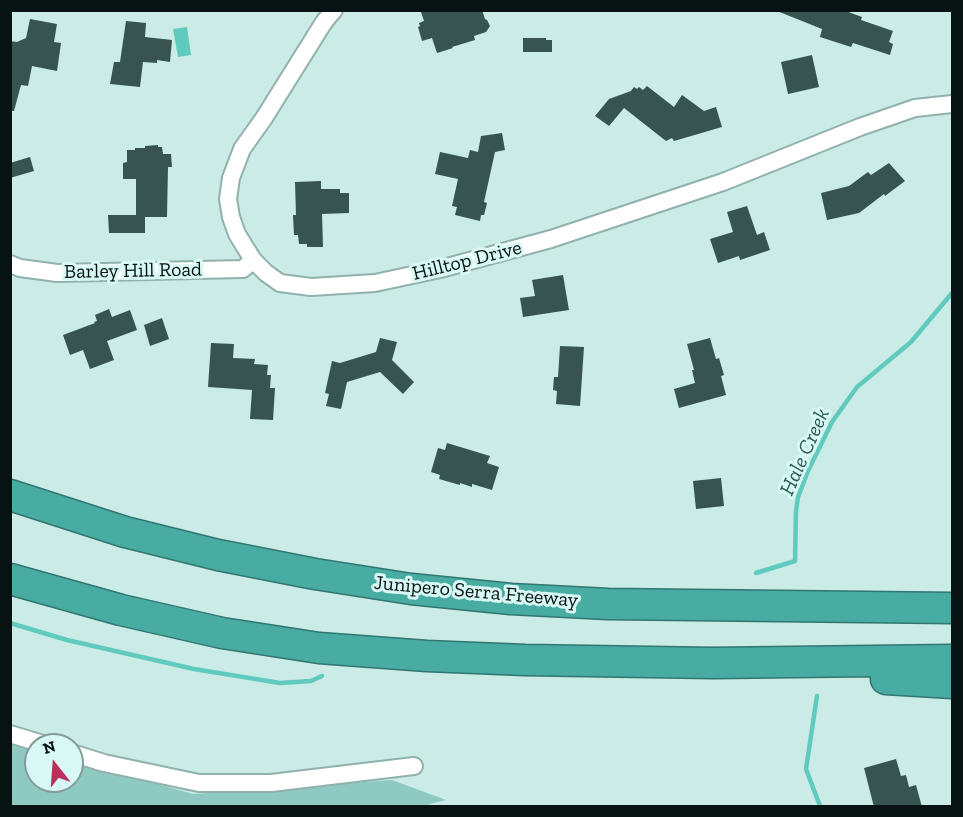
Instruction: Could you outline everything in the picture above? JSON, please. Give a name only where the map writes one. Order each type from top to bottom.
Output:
[{"type":"highway","name":"Junipero Serra Freeway","points":[[10,495],[125,532],[218,555],[315,574],[411,589],[511,599],[608,604],[952,608]]},
{"type":"highway","points":[[10,579],[121,610],[222,633],[319,648],[492,659],[712,663],[952,660]]},
{"type":"highway","points":[[712,663],[820,677],[952,683]]},
{"type":"street","name":"Hilltop Drive","points":[[334,10],[242,149],[231,178],[228,199],[237,234],[253,260],[280,283],[310,287],[375,283],[440,269],[552,239],[723,182],[860,127],[915,108],[952,104]]},
{"type":"street","name":"Barley Hill Road","points":[[10,264],[20,268],[57,273],[243,269],[253,260]]},
{"type":"street","points":[[84,757],[199,783],[271,783],[414,766]]},
{"type":"shaded area","points":[[187,27],[191,55],[178,57],[173,29]]},
{"type":"shaded area","points":[[10,743],[24,747],[24,793],[84,793],[84,763],[193,794],[392,780],[446,800],[422,806],[11,806]]},
{"type":"building","points":[[482,10],[490,26],[486,32],[474,36],[475,40],[437,53],[432,38],[422,41],[418,27],[419,23],[424,21],[421,12]]},
{"type":"building","points":[[843,10],[862,17],[861,20],[893,31],[889,42],[893,44],[890,55],[853,43],[851,47],[820,37],[822,29],[777,11]]},
{"type":"building","points":[[30,19],[57,24],[54,42],[61,43],[57,71],[32,66],[28,86],[21,85],[14,111],[10,111],[10,41],[17,42],[26,38]]},
{"type":"building","points":[[126,21],[146,23],[145,37],[172,40],[170,62],[157,60],[157,63],[143,62],[140,87],[110,84],[114,62],[120,62]]},
{"type":"building","points":[[523,38],[552,40],[552,52],[523,52]]},
{"type":"building","points":[[812,55],[819,87],[788,94],[781,62]]},
{"type":"building","points":[[647,86],[674,107],[682,95],[704,111],[716,107],[722,127],[674,141],[672,138],[666,141],[624,108],[609,126],[595,116],[609,99],[631,91],[634,87],[643,90]]},
{"type":"building","points":[[502,133],[505,150],[495,152],[484,202],[487,203],[484,215],[481,215],[480,221],[455,215],[457,207],[452,206],[458,179],[435,174],[440,152],[468,158],[470,150],[478,152],[481,136]]},
{"type":"building","points":[[158,145],[162,147],[163,154],[171,154],[172,167],[168,167],[167,217],[145,217],[145,233],[109,233],[108,215],[136,215],[136,179],[123,179],[123,163],[127,162],[127,150]]},
{"type":"building","points":[[30,157],[34,171],[10,178],[10,163]]},
{"type":"building","points":[[889,163],[905,181],[859,213],[827,220],[821,193],[849,186],[868,172],[871,175]]},
{"type":"building","points":[[321,181],[321,189],[340,189],[340,193],[349,193],[349,213],[322,214],[323,247],[307,247],[307,244],[299,244],[298,235],[294,235],[295,182]]},
{"type":"building","points":[[747,206],[757,235],[764,232],[770,250],[740,260],[739,256],[718,263],[710,239],[733,232],[727,212]]},
{"type":"building","points":[[563,275],[569,310],[523,317],[520,298],[535,296],[532,280]]},
{"type":"building","points":[[109,309],[112,317],[130,310],[137,330],[107,341],[114,360],[90,369],[83,350],[70,355],[63,335],[95,323],[97,321],[95,315]]},
{"type":"building","points":[[162,318],[169,339],[150,346],[144,325]]},
{"type":"building","points":[[380,338],[397,342],[392,360],[414,382],[403,394],[380,372],[347,382],[341,409],[326,406],[329,394],[325,393],[332,361],[340,363],[376,352]]},
{"type":"building","points":[[710,338],[716,359],[719,358],[724,375],[721,376],[726,395],[679,408],[674,389],[695,383],[687,344]]},
{"type":"building","points":[[211,343],[234,344],[233,358],[255,359],[254,364],[268,365],[267,375],[271,375],[270,388],[275,388],[273,420],[250,419],[252,390],[208,387]]},
{"type":"building","points":[[560,346],[584,347],[580,406],[556,404],[557,391],[553,390],[554,377],[558,377]]},
{"type":"building","points":[[447,443],[490,456],[487,463],[499,467],[492,490],[472,484],[472,487],[439,479],[440,475],[431,472],[438,448],[445,450]]},
{"type":"building","points":[[721,478],[724,506],[696,509],[693,481]]},
{"type":"building","points":[[896,759],[901,776],[906,775],[909,787],[916,785],[922,807],[874,807],[864,768]]},
{"type":"waterway","name":"Hale Creek","points":[[756,573],[795,561],[798,497],[832,422],[857,387],[911,342],[952,293]]},
{"type":"waterway","points":[[10,623],[67,640],[194,669],[280,683],[311,681],[322,676]]},
{"type":"waterway","name":"Hale Creek","points":[[817,696],[806,769],[820,806]]}]
